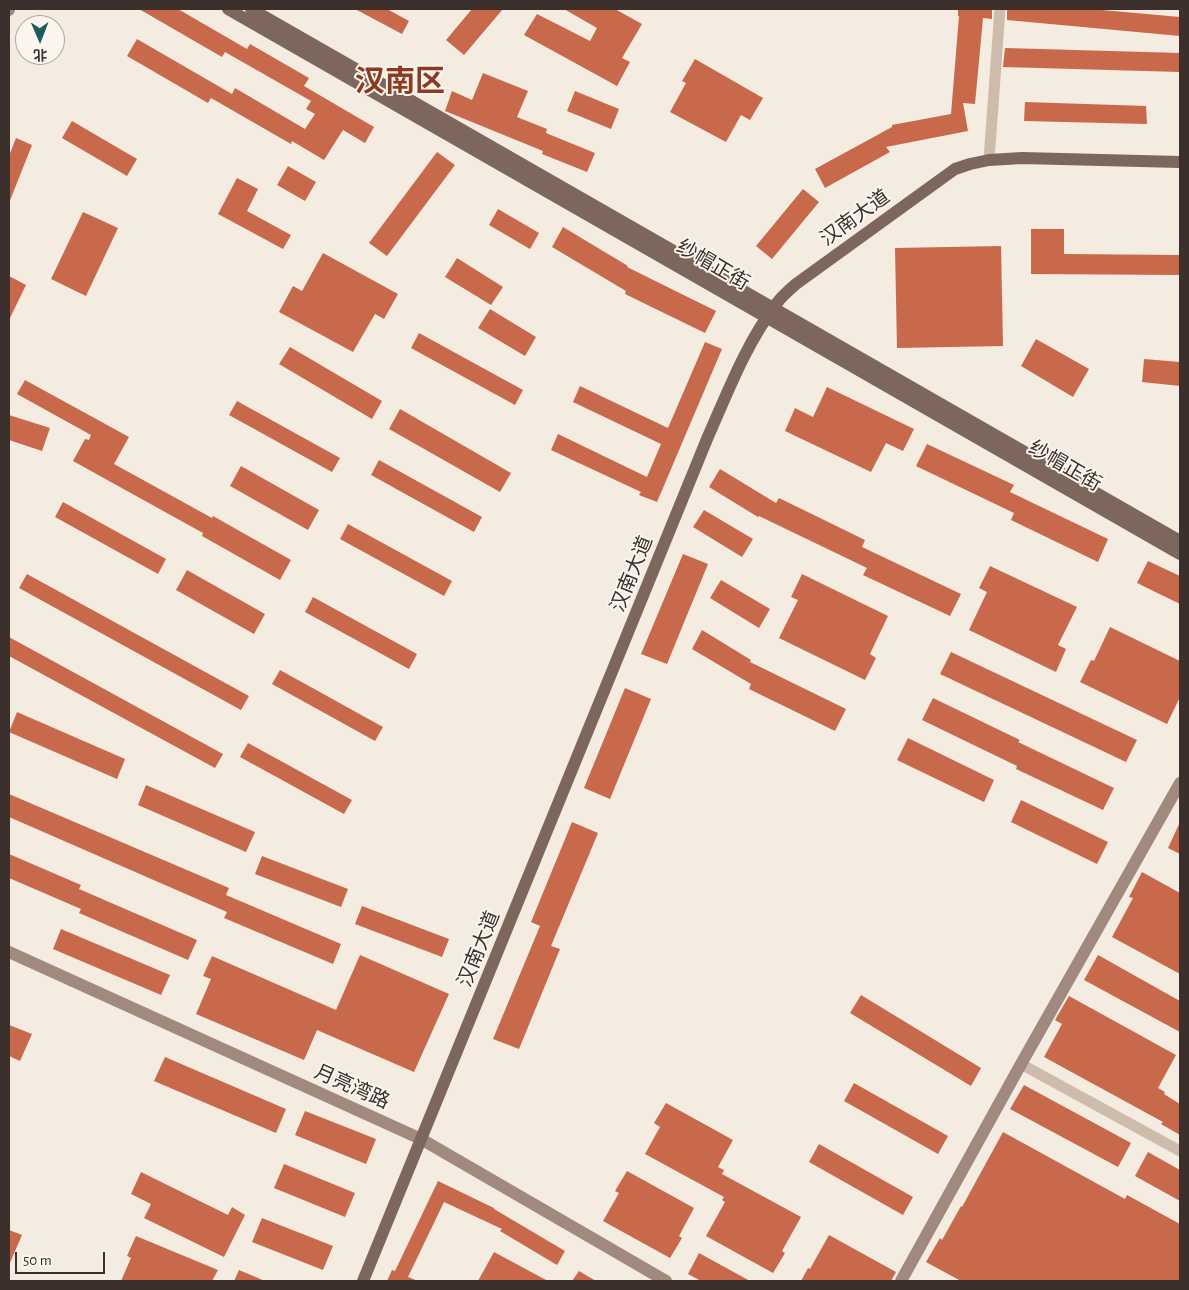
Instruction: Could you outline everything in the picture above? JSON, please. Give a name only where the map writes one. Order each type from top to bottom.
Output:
[{"type":"main road","name":"纱帽正街","points":[[228,9],[1180,540]]},
{"type":"main road","name":"纱帽正街","points":[[251,9],[1180,554]]},
{"type":"main road","name":"汉南大道","points":[[363,1281],[707,439],[742,362],[770,313],[796,284],[955,169],[989,160],[1022,158],[1180,162]]},
{"type":"street","points":[[989,160],[1000,9]]},
{"type":"street","points":[[902,1281],[1021,1064],[1180,783]]},
{"type":"street","name":"月亮湾路","points":[[9,952],[421,1139],[666,1281]]},
{"type":"street","points":[[1021,1064],[1180,1151]]},
{"type":"building","points":[[139,9],[178,9],[247,49],[250,44],[309,78],[304,86],[374,127],[365,143],[343,130],[324,160],[292,141],[291,144],[211,98],[208,103],[127,56],[137,39],[232,94],[235,88],[305,129],[315,114],[306,109],[311,101],[225,52],[222,57]]},
{"type":"building","points":[[355,9],[387,9],[409,21],[402,34]]},
{"type":"building","points":[[472,9],[503,9],[464,55],[446,40]]},
{"type":"building","points":[[564,9],[615,9],[642,24],[622,58],[630,62],[617,86],[524,35],[537,14],[590,41],[597,28]]},
{"type":"building","points":[[958,9],[992,9],[992,19],[983,18],[975,104],[963,103],[968,131],[886,147],[890,152],[825,188],[815,169],[892,127],[892,125],[951,114]]},
{"type":"building","points":[[1007,9],[1091,9],[1180,17],[1180,36],[1007,20]]},
{"type":"building","points":[[1005,48],[1180,53],[1180,72],[1003,67]]},
{"type":"building","points":[[695,59],[763,98],[750,120],[741,115],[726,142],[670,112],[686,83],[682,81]]},
{"type":"building","points":[[483,73],[528,91],[517,117],[547,129],[546,133],[595,153],[587,172],[542,154],[543,151],[445,111],[452,91],[472,100]]},
{"type":"building","points":[[575,91],[619,109],[611,129],[567,111]]},
{"type":"building","points":[[1025,102],[1146,106],[1147,124],[1024,121]]},
{"type":"building","points":[[72,121],[137,159],[127,176],[62,138]]},
{"type":"building","points":[[16,138],[32,145],[9,203],[9,156]]},
{"type":"building","points":[[437,152],[455,165],[387,256],[369,243]]},
{"type":"building","points":[[288,166],[316,182],[305,201],[277,185]]},
{"type":"building","points":[[237,178],[258,189],[247,211],[291,235],[283,249],[218,214]]},
{"type":"building","points":[[803,189],[819,202],[772,259],[756,246]]},
{"type":"building","points":[[498,209],[539,233],[530,249],[489,225]]},
{"type":"building","points":[[83,212],[118,228],[86,296],[51,279]]},
{"type":"building","points":[[563,227],[627,267],[716,311],[705,333],[625,294],[626,291],[552,247]]},
{"type":"building","points":[[1031,229],[1064,229],[1064,254],[1180,255],[1180,275],[1031,274]]},
{"type":"building","points":[[1001,246],[1003,346],[897,348],[895,248]]},
{"type":"building","points":[[323,253],[398,294],[384,319],[375,314],[353,352],[279,312],[293,286],[302,291]]},
{"type":"building","points":[[457,258],[503,287],[491,305],[445,277]]},
{"type":"building","points":[[9,276],[26,285],[9,320]]},
{"type":"building","points":[[490,309],[536,337],[525,356],[478,328]]},
{"type":"building","points":[[419,333],[523,390],[515,405],[411,348]]},
{"type":"building","points":[[1036,339],[1089,369],[1073,397],[1021,366]]},
{"type":"building","points":[[705,342],[722,349],[657,502],[639,495],[641,492],[551,450],[558,434],[647,477],[661,444],[573,402],[580,386],[668,428]]},
{"type":"building","points":[[290,347],[382,401],[372,419],[279,364]]},
{"type":"building","points":[[1144,359],[1180,362],[1180,386],[1142,382]]},
{"type":"building","points":[[25,380],[129,437],[114,464],[291,560],[280,580],[202,536],[203,533],[73,461],[85,439],[89,440],[91,435],[17,394]]},
{"type":"building","points":[[827,387],[914,429],[903,451],[886,443],[871,472],[785,431],[795,408],[813,417]]},
{"type":"building","points":[[237,401],[340,458],[332,472],[229,415]]},
{"type":"building","points":[[400,409],[511,473],[500,492],[389,429]]},
{"type":"building","points":[[9,415],[50,428],[42,451],[9,440]]},
{"type":"building","points":[[927,444],[1014,485],[1010,492],[1108,539],[1098,562],[1011,520],[1014,513],[916,466]]},
{"type":"building","points":[[379,460],[482,517],[474,532],[371,475]]},
{"type":"building","points":[[241,466],[319,510],[308,530],[230,486]]},
{"type":"building","points":[[720,469],[776,503],[779,498],[865,540],[862,547],[961,594],[950,616],[863,575],[867,568],[758,517],[709,487]]},
{"type":"building","points":[[63,502],[166,559],[158,574],[55,517]]},
{"type":"building","points":[[704,510],[753,539],[742,557],[693,527]]},
{"type":"building","points":[[348,524],[452,581],[444,596],[340,539]]},
{"type":"building","points":[[683,554],[708,564],[667,664],[641,654]]},
{"type":"building","points":[[1148,561],[1180,576],[1180,604],[1137,583]]},
{"type":"building","points":[[990,566],[1077,607],[1058,645],[1066,649],[1056,672],[969,630],[987,592],[979,588]]},
{"type":"building","points":[[187,570],[265,614],[254,634],[176,590]]},
{"type":"building","points":[[27,574],[249,696],[241,710],[19,588]]},
{"type":"building","points":[[802,574],[888,616],[870,654],[876,658],[865,680],[779,638],[798,600],[791,597]]},
{"type":"building","points":[[721,580],[770,609],[759,628],[710,598]]},
{"type":"building","points":[[313,597],[417,654],[409,669],[305,612]]},
{"type":"building","points":[[1110,627],[1180,661],[1180,697],[1167,724],[1080,682],[1091,660],[1094,661]]},
{"type":"building","points":[[702,630],[751,660],[750,662],[846,709],[835,731],[749,689],[751,684],[692,649]]},
{"type":"building","points":[[9,637],[223,754],[215,768],[9,656]]},
{"type":"building","points":[[951,652],[1137,740],[1126,762],[940,674]]},
{"type":"building","points":[[280,670],[383,727],[375,741],[272,684]]},
{"type":"building","points":[[625,688],[651,699],[610,799],[584,788]]},
{"type":"building","points":[[933,698],[1020,740],[1018,742],[1114,788],[1103,810],[1016,769],[1017,766],[922,720]]},
{"type":"building","points":[[17,712],[125,759],[117,779],[9,732]]},
{"type":"building","points":[[908,738],[994,780],[984,802],[897,760]]},
{"type":"building","points":[[248,743],[352,800],[344,814],[240,757]]},
{"type":"building","points":[[146,785],[255,832],[246,852],[138,805]]},
{"type":"building","points":[[9,794],[229,888],[226,895],[341,944],[333,964],[224,918],[227,912],[9,817]]},
{"type":"building","points":[[1021,800],[1108,842],[1097,864],[1011,822]]},
{"type":"building","points":[[572,822],[598,833],[551,946],[560,949],[519,1049],[493,1039],[540,926],[531,922]]},
{"type":"building","points":[[1180,822],[1180,854],[1168,848]]},
{"type":"building","points":[[9,854],[81,885],[79,889],[197,940],[188,960],[79,913],[81,909],[9,878]]},
{"type":"building","points":[[262,856],[348,889],[341,907],[255,874]]},
{"type":"building","points":[[1142,872],[1180,893],[1180,974],[1112,937],[1133,898],[1129,897]]},
{"type":"building","points":[[362,906],[449,939],[442,957],[355,924]]},
{"type":"building","points":[[61,929],[170,975],[161,995],[53,949]]},
{"type":"building","points":[[360,955],[449,994],[414,1072],[317,1030],[304,1060],[196,1014],[211,979],[203,976],[212,956],[336,1010]]},
{"type":"building","points":[[1098,955],[1180,1001],[1180,1032],[1084,980]]},
{"type":"building","points":[[861,995],[981,1068],[971,1086],[850,1013]]},
{"type":"building","points":[[1069,996],[1176,1055],[1158,1088],[1180,1104],[1180,1135],[1161,1124],[1163,1122],[1044,1057],[1062,1024],[1055,1020]]},
{"type":"building","points":[[9,1025],[32,1034],[20,1061],[9,1056]]},
{"type":"building","points":[[165,1057],[286,1109],[276,1133],[154,1081]]},
{"type":"building","points":[[854,1083],[948,1136],[938,1154],[844,1101]]},
{"type":"building","points":[[1024,1085],[1131,1143],[1118,1167],[1010,1109]]},
{"type":"building","points":[[666,1103],[733,1140],[718,1167],[724,1170],[722,1174],[801,1217],[782,1251],[785,1253],[773,1273],[706,1236],[725,1202],[722,1200],[724,1197],[645,1154],[660,1127],[654,1123]]},
{"type":"building","points":[[305,1111],[376,1139],[366,1164],[295,1135]]},
{"type":"building","points":[[1003,1132],[1125,1199],[1127,1195],[1180,1224],[1180,1281],[961,1281],[926,1262],[962,1207]]},
{"type":"building","points":[[819,1144],[913,1197],[903,1215],[809,1162]]},
{"type":"building","points":[[1148,1152],[1180,1170],[1180,1201],[1135,1176]]},
{"type":"building","points":[[284,1164],[355,1193],[345,1217],[274,1188]]},
{"type":"building","points":[[627,1171],[694,1208],[679,1236],[682,1238],[670,1258],[603,1221],[619,1193],[615,1191]]},
{"type":"building","points":[[141,1172],[228,1215],[232,1207],[245,1215],[224,1257],[144,1218],[151,1204],[131,1194]]},
{"type":"building","points":[[438,1181],[494,1208],[565,1251],[557,1265],[500,1231],[502,1229],[444,1202],[408,1277],[418,1281],[387,1281],[392,1270],[395,1271]]},
{"type":"building","points":[[262,1218],[333,1246],[323,1270],[252,1242]]},
{"type":"building","points":[[9,1230],[22,1235],[9,1265]]},
{"type":"building","points":[[829,1235],[896,1272],[891,1281],[801,1281]]},
{"type":"building","points":[[136,1236],[218,1270],[212,1281],[121,1281],[131,1258],[127,1256]]},
{"type":"building","points":[[494,1252],[548,1281],[478,1281]]},
{"type":"building","points":[[699,1253],[750,1281],[701,1281],[688,1274]]},
{"type":"building","points":[[239,1270],[265,1281],[234,1281]]},
{"type":"building","points":[[579,1271],[596,1281],[572,1281]]},
{"type":"district","name":"汉南区","points":[[400,82]]}]
